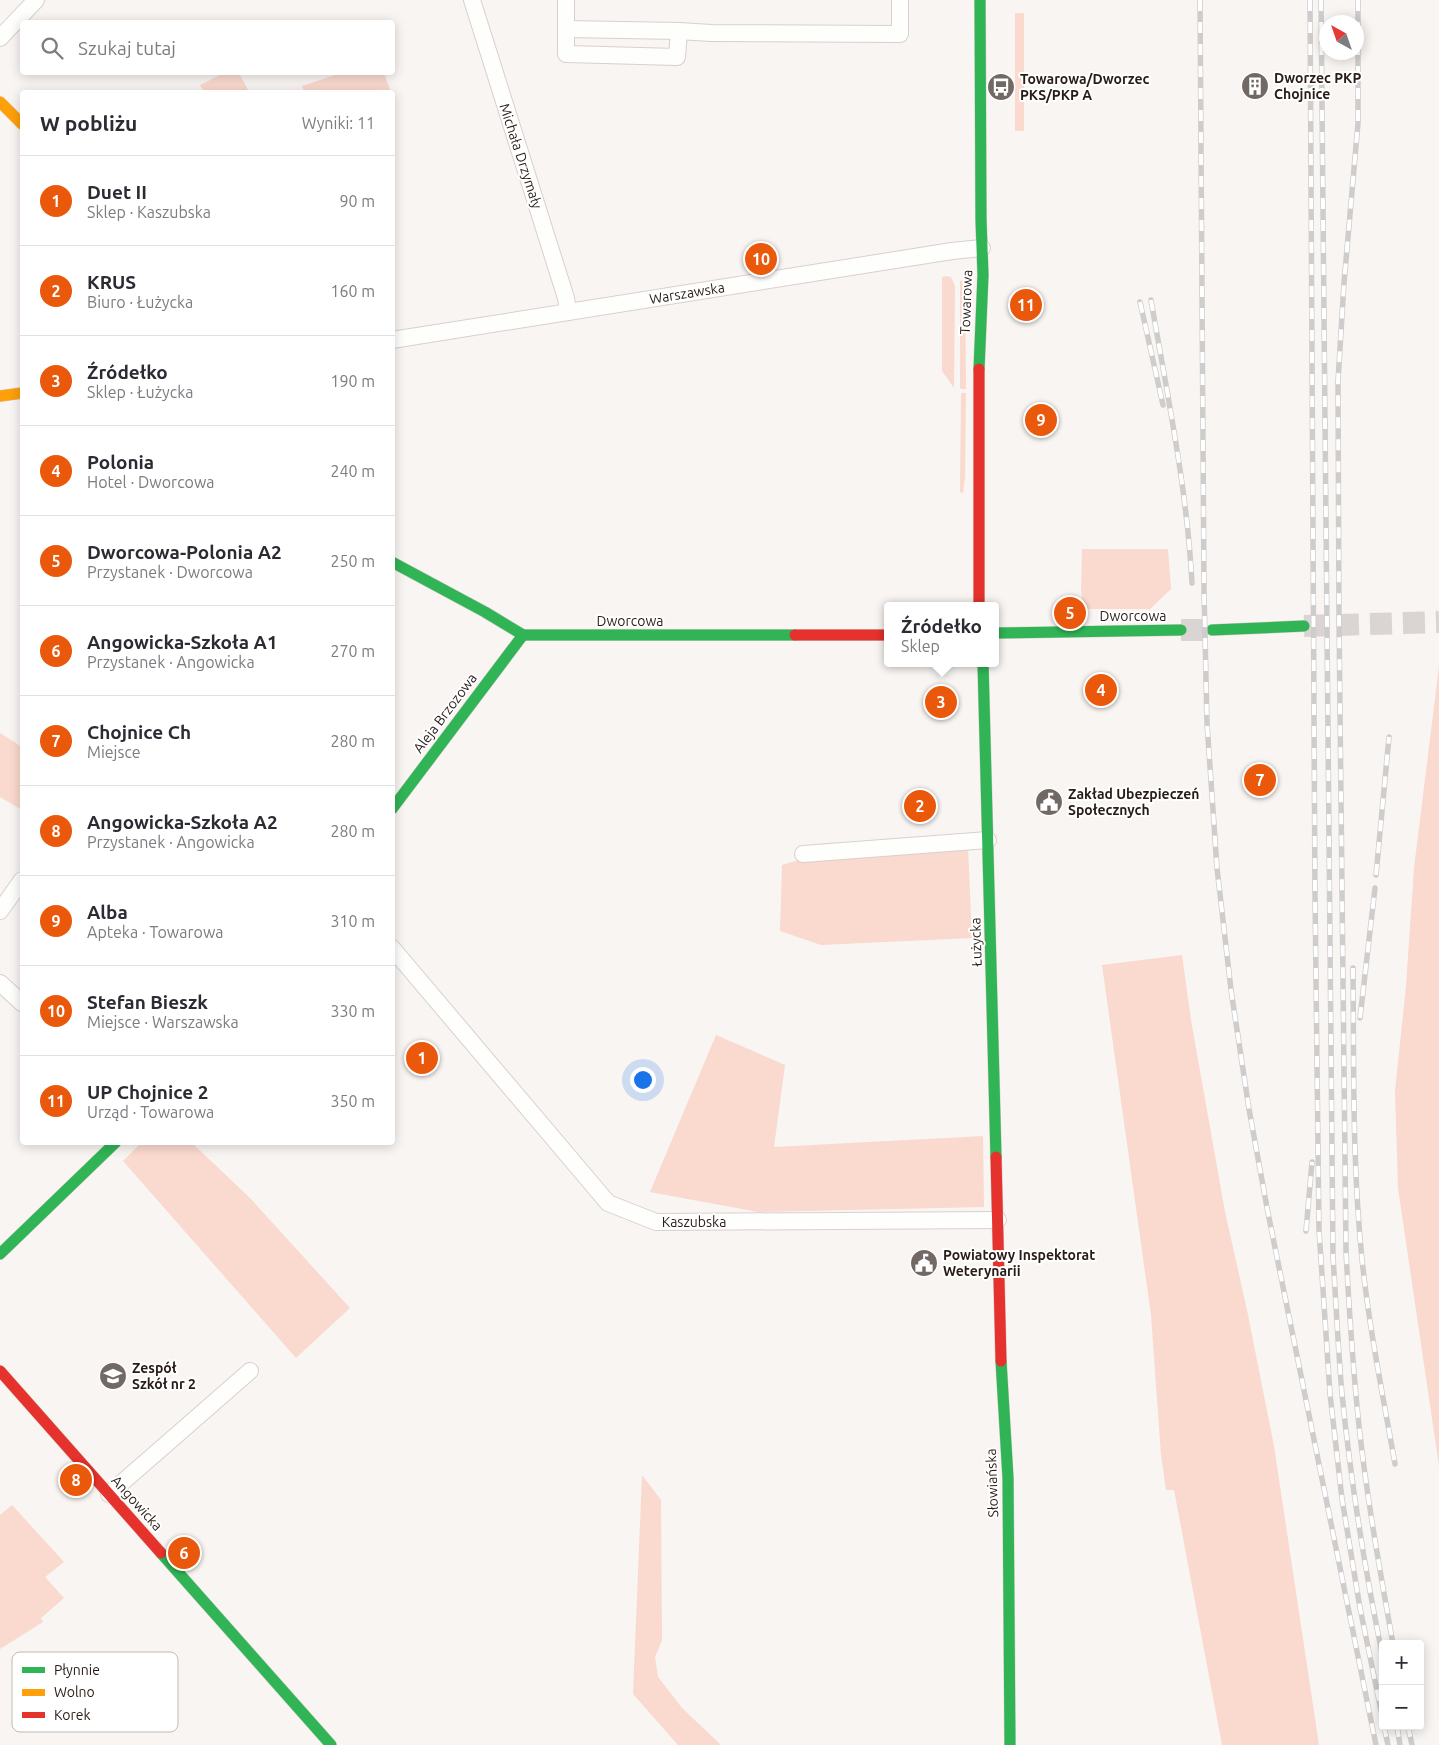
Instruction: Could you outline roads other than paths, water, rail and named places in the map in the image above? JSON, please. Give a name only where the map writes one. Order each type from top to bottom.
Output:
[{"type":"street","points":[[0,38],[36,0]]},
{"type":"street","name":"Michała Drzymały","points":[[472,0],[566,298],[568,312]]},
{"type":"street","points":[[566,0],[566,54],[677,57],[679,31]]},
{"type":"street","points":[[566,29],[711,33],[900,34],[900,0]]},
{"type":"street","name":"Towarowa","points":[[979,602],[979,349],[983,275],[980,0]]},
{"type":"street","points":[[0,102],[20,122]]},
{"type":"street","name":"Warszawska","points":[[395,340],[982,248]]},
{"type":"street","points":[[0,396],[20,393]]},
{"type":"street","points":[[395,564],[485,612],[523,635]]},
{"type":"street","points":[[1212,630],[1304,626]]},
{"type":"street","name":"Dworcowa","points":[[999,633],[1181,630]]},
{"type":"street","name":"Dworcowa","points":[[523,635],[884,635]]},
{"type":"street","name":"Aleja Brzozowa","points":[[395,805],[523,635]]},
{"type":"street","name":"Łużycka","points":[[983,667],[998,1220]]},
{"type":"street","points":[[803,854],[988,840]]},
{"type":"street","points":[[0,911],[20,883]]},
{"type":"street","name":"Kaszubska","points":[[395,952],[608,1203],[628,1212],[656,1222],[998,1220]]},
{"type":"street","points":[[0,983],[20,1001]]},
{"type":"street","points":[[0,1254],[113,1145]]},
{"type":"street","name":"Słowiańska","points":[[998,1220],[1002,1391],[1008,1478],[1010,1745]]},
{"type":"street","name":"Angowicka","points":[[0,1371],[331,1745]]},
{"type":"street","points":[[109,1494],[250,1371]]},
{"type":"tunnel","points":[[1304,626],[1439,622]]},
{"type":"tunnel","points":[[1181,630],[1212,630]]},
{"type":"railway","points":[[1200,0],[1204,590],[1207,723],[1217,868],[1231,990],[1249,1109],[1268,1213],[1376,1745]]},
{"type":"railway","points":[[1310,0],[1315,895],[1319,1230],[1330,1394],[1342,1499],[1360,1608],[1379,1701]]},
{"type":"railway","points":[[1321,0],[1333,1257],[1342,1394],[1350,1461],[1364,1560],[1379,1640]]},
{"type":"railway","points":[[1358,0],[1358,123],[1344,283],[1338,381],[1346,1251],[1353,1360],[1362,1453],[1392,1640]]},
{"type":"railway","points":[[1151,300],[1181,476],[1192,583]]},
{"type":"railway","points":[[1140,302],[1163,405]]},
{"type":"railway","points":[[1376,875],[1389,737]]},
{"type":"railway","points":[[1360,1018],[1375,888]]},
{"type":"railway","points":[[1353,968],[1354,1113],[1362,1259],[1368,1311],[1395,1464]]},
{"type":"railway","points":[[1306,1231],[1312,1162]]},
{"type":"railway","points":[[1385,1730],[1388,1745]]},
{"type":"railway","points":[[1398,1730],[1400,1745]]},
{"type":"railway","points":[[1409,1730],[1412,1745]]},
{"type":"place","name":"Dworzec PKP Chojnice","points":[[1255,86]]},
{"type":"place","name":"Towarowa/Dworzec PKS/PKP A","points":[[1001,87]]},
{"type":"place","name":"Stefan Bieszk","points":[[761,259]]},
{"type":"place","name":"UP Chojnice 2","points":[[1026,305]]},
{"type":"place","name":"Alba","points":[[1041,420]]},
{"type":"place","name":"Dworcowa-Polonia A2","points":[[1070,613]]},
{"type":"place","name":"Polonia","points":[[1101,690]]},
{"type":"place","name":"Źródełko","points":[[941,702]]},
{"type":"place","name":"Chojnice Ch","points":[[1260,780]]},
{"type":"place","name":"Zakład Ubezpieczeń Społecznych","points":[[1049,802]]},
{"type":"place","name":"KRUS","points":[[920,806]]},
{"type":"place","name":"Duet II","points":[[422,1058]]},
{"type":"place","name":"Powiatowy Inspektorat Weterynarii","points":[[924,1263]]},
{"type":"place","name":"Zespół Szkół nr 2","points":[[113,1376]]},
{"type":"place","name":"Angowicka-Szkoła A2","points":[[76,1480]]},
{"type":"place","name":"Angowicka-Szkoła A1","points":[[184,1553]]}]
